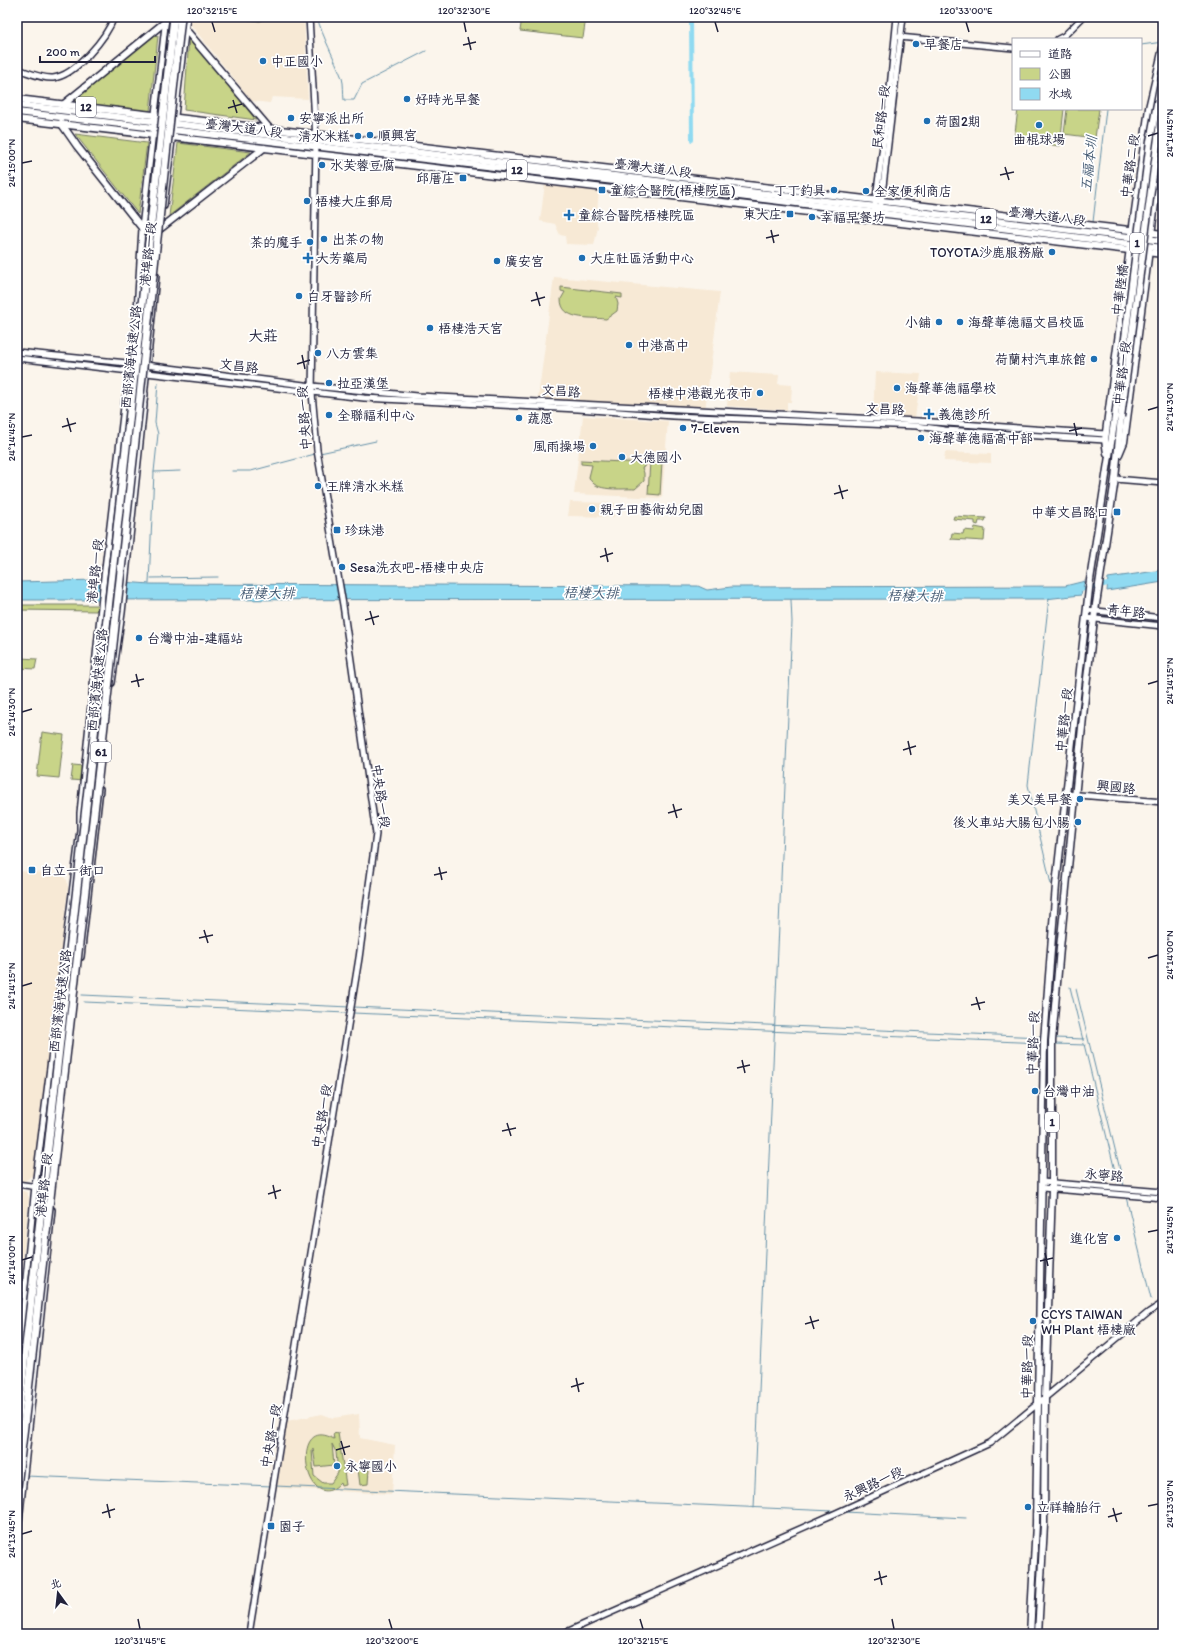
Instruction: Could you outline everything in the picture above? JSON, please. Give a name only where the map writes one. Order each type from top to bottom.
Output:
[{"type":"highway","name":"西部濱海快速公路","points":[[17,1487],[105,682],[174,17]]},
{"type":"highway","name":"西部濱海快速公路","points":[[17,1426],[105,682],[181,17]]},
{"type":"highway","points":[[105,682],[102,640],[130,387]]},
{"type":"highway","points":[[105,682],[114,660],[144,394]]},
{"type":"main road","points":[[142,228],[63,114],[165,19]]},
{"type":"main road","points":[[185,29],[268,127]]},
{"type":"main road","name":"中華路二段","points":[[1131,240],[1149,108],[1163,48]]},
{"type":"main road","name":"中華陸橋","points":[[1118,417],[1149,147],[1163,71]]},
{"type":"main road","name":"12","points":[[17,98],[63,114],[152,135]]},
{"type":"main road","name":"中華陸橋","points":[[1118,417],[1163,100]]},
{"type":"main road","name":"12","points":[[17,106],[153,128]]},
{"type":"main road","name":"12","points":[[17,112],[154,121]]},
{"type":"main road","name":"12","points":[[17,119],[63,114],[155,114]]},
{"type":"main road","name":"臺灣大道八段","points":[[155,114],[316,133],[877,210],[1150,243],[1163,241]]},
{"type":"main road","name":"臺灣大道八段","points":[[154,121],[315,147]]},
{"type":"main road","name":"臺灣大道八段","points":[[153,128],[1131,240],[1150,243],[1163,248]]},
{"type":"main road","name":"臺灣大道八段","points":[[152,135],[264,148],[315,147]]},
{"type":"main road","name":"1","points":[[1150,243],[1163,139]]},
{"type":"main road","points":[[160,230],[264,148],[266,141]]},
{"type":"main road","name":"臺灣大道八段","points":[[1150,243],[1163,234]]},
{"type":"main road","name":"中華路一段","points":[[1108,456],[1106,437],[1131,240]]},
{"type":"main road","name":"臺灣大道八段","points":[[1150,243],[1163,254]]},
{"type":"main road","name":"中華路一段","points":[[1117,457],[1124,442],[1150,243]]},
{"type":"main road","name":"中華路一段","points":[[1030,1634],[1036,1524],[1044,1041],[1047,982],[1056,885],[1090,580],[1108,456],[1118,417]]},
{"type":"main road","name":"中華路一段","points":[[1038,1634],[1044,1524],[1045,1398],[1052,1189],[1052,1042],[1094,619],[1115,479],[1118,417]]},
{"type":"street","points":[[17,68],[46,78],[63,75],[100,44],[114,17]]},
{"type":"street","name":"港埠路一段","points":[[17,1541],[54,1189],[144,413],[144,394],[148,366],[160,230],[176,117],[187,17]]},
{"type":"street","name":"中央路一段","points":[[249,1634],[359,958],[376,834],[342,600],[317,450],[312,392],[316,133],[309,17]]},
{"type":"street","name":"民和路一段","points":[[877,210],[897,17]]},
{"type":"street","name":"民和路一段","points":[[877,210],[903,17]]},
{"type":"street","points":[[1059,38],[1072,29],[1083,17]]},
{"type":"street","name":"港埠路一段","points":[[96,832],[92,796],[133,428],[130,387],[134,364],[142,228],[165,19]]},
{"type":"street","points":[[895,37],[1012,48]]},
{"type":"street","name":"文昌路","points":[[17,352],[134,364],[312,386],[418,396],[918,422],[1106,437]]},
{"type":"street","name":"文昌路","points":[[17,358],[102,369],[133,370],[312,392],[418,402],[578,409],[673,416],[836,424],[918,426],[944,430],[1106,437]]},
{"type":"street","name":"港埠路一段","points":[[17,1371],[36,1186],[80,830],[80,813],[104,576],[125,398],[130,387]]},
{"type":"street","name":"港埠路一段","points":[[133,428],[144,394]]},
{"type":"street","points":[[1115,479],[1163,483]]},
{"type":"street","name":"青年路","points":[[1087,610],[1163,618]]},
{"type":"street","name":"青年路","points":[[1086,618],[1163,626]]},
{"type":"street","name":"興國路","points":[[1067,794],[1163,802]]},
{"type":"street","name":"港埠路一段","points":[[80,830],[92,796]]},
{"type":"street","name":"永寧路","points":[[1042,1182],[1163,1192]]},
{"type":"street","points":[[17,1184],[54,1189]]},
{"type":"street","name":"永寧路","points":[[1042,1188],[1163,1198]]},
{"type":"street","name":"永興路一段","points":[[562,1634],[980,1448],[1000,1436],[1149,1312],[1163,1303]]},
{"type":"street","points":[[18,1364],[23,1407]]},
{"type":"street","points":[[17,1458],[23,1407],[35,1367]]},
{"type":"shaded area","name":"中正國小","points":[[190,17],[304,17],[308,99],[272,97],[270,103],[252,101],[191,25]]},
{"type":"shaded area","name":"童綜合醫院梧棲院區","points":[[545,184],[599,192],[596,220],[598,227],[594,245],[566,244],[565,236],[560,235],[555,224],[540,221]]},
{"type":"shaded area","name":"中港高中","points":[[554,277],[720,292],[705,411],[538,398]]},
{"type":"shaded area","name":"梧棲中港觀光夜市","points":[[730,372],[779,375],[778,384],[792,385],[791,402],[787,402],[787,410],[727,406]]},
{"type":"shaded area","name":"海聲華德福學校","points":[[875,372],[921,374],[915,418],[873,416]]},
{"type":"shaded area","name":"大德國小","points":[[583,416],[668,421],[662,498],[574,494]]},
{"type":"shaded area","points":[[945,452],[991,454],[991,463],[944,461]]},
{"type":"shaded area","name":"親子田藝術幼兒園","points":[[570,502],[615,503],[614,517],[568,516]]},
{"type":"shaded area","points":[[17,871],[60,874],[67,880],[68,888],[45,1090],[33,1175],[25,1181],[17,1180]]},
{"type":"shaded area","points":[[17,1189],[26,1192],[29,1197],[17,1317]]},
{"type":"shaded area","name":"永寧國小","points":[[322,1414],[333,1418],[359,1414],[360,1438],[395,1445],[392,1494],[277,1488],[287,1421]]},
{"type":"green space","points":[[226,17],[270,17],[260,21]]},
{"type":"green space","points":[[522,17],[586,17],[583,38],[520,31]]},
{"type":"green space","points":[[155,35],[158,36],[150,111],[75,103],[75,99]]},
{"type":"green space","points":[[189,37],[256,120],[184,110]]},
{"type":"green space","name":"曲棍球場","points":[[1018,110],[1064,110],[1060,146],[1014,140]]},
{"type":"green space","points":[[1067,110],[1099,110],[1095,138],[1064,134]]},
{"type":"green space","points":[[75,134],[147,143],[138,214]]},
{"type":"green space","points":[[178,143],[251,152],[169,216]]},
{"type":"green space","points":[[561,287],[622,294],[622,298],[616,297],[618,304],[617,311],[606,319],[584,318],[571,314],[562,306],[561,299],[565,292],[561,291]]},
{"type":"green space","points":[[581,460],[645,463],[644,467],[642,468],[644,473],[644,481],[635,489],[602,488],[592,482],[589,477],[592,465],[581,464]]},
{"type":"green space","points":[[650,461],[662,462],[660,495],[648,494]]},
{"type":"green space","points":[[954,516],[986,518],[985,521],[979,521],[978,525],[975,524],[975,521],[953,519]]},
{"type":"green space","points":[[975,527],[985,529],[984,541],[951,539],[952,533],[963,534],[964,530],[974,531]]},
{"type":"green space","points":[[17,605],[99,605],[96,611],[17,610]]},
{"type":"green space","points":[[21,658],[37,659],[35,669],[19,668]]},
{"type":"green space","points":[[42,732],[64,735],[59,778],[37,776]]},
{"type":"green space","points":[[73,765],[84,766],[83,781],[71,780]]},
{"type":"green space","points":[[338,1433],[346,1485],[341,1486],[340,1483],[328,1491],[318,1488],[311,1478],[307,1465],[307,1451],[311,1440],[320,1435],[334,1439],[333,1434]],"holes":[[[332,1444],[336,1452],[338,1473],[331,1483],[323,1483],[314,1476],[312,1450],[313,1448],[316,1467],[334,1465]]]},
{"type":"green space","points":[[358,1469],[369,1469],[368,1484],[360,1485]]},
{"type":"water","points":[[1163,570],[1163,582],[1107,591],[1108,578]]},
{"type":"water","points":[[96,580],[150,584],[698,586],[707,590],[731,587],[1065,586],[1085,581],[1081,595],[1045,599],[17,600],[17,582]]},
{"type":"waterway","points":[[317,17],[342,78],[344,100],[354,100],[362,84],[426,51]]},
{"type":"waterway","points":[[691,17],[692,140]]},
{"type":"waterway","name":"五福本圳","points":[[1142,45],[1163,42]]},
{"type":"waterway","name":"五福本圳","points":[[1093,222],[1106,110]]},
{"type":"waterway","points":[[149,583],[154,472],[158,434],[155,423],[158,383]]},
{"type":"waterway","points":[[320,453],[376,441]]},
{"type":"waterway","points":[[232,471],[251,471],[315,454]]},
{"type":"waterway","points":[[154,472],[180,471]]},
{"type":"waterway","points":[[151,578],[218,577]]},
{"type":"waterway","name":"梧棲大排","points":[[1079,590],[1113,583]]},
{"type":"waterway","points":[[1049,598],[1028,785],[1051,884]]},
{"type":"waterway","points":[[754,1508],[792,622],[791,600]]},
{"type":"waterway","points":[[1070,987],[1118,1183]]},
{"type":"waterway","points":[[1076,989],[1124,1186]]},
{"type":"waterway","points":[[82,995],[350,1007]]},
{"type":"waterway","points":[[84,1002],[347,1013]]},
{"type":"waterway","points":[[353,1007],[1041,1037]]},
{"type":"waterway","points":[[353,1013],[1041,1043]]},
{"type":"waterway","points":[[1054,1038],[1084,1039]]},
{"type":"waterway","points":[[1054,1044],[1085,1045]]},
{"type":"waterway","points":[[1126,1197],[1151,1299]]},
{"type":"waterway","points":[[25,1476],[272,1486]]},
{"type":"waterway","points":[[275,1486],[833,1511]]},
{"type":"waterway","points":[[844,1512],[966,1518]]},
{"type":"place","name":"早餐店","points":[[916,44]]},
{"type":"place","name":"中正國小","points":[[263,61]]},
{"type":"place","name":"好時光早餐","points":[[407,99]]},
{"type":"place","name":"安寧派出所","points":[[291,118]]},
{"type":"place","name":"荷園2期","points":[[927,121]]},
{"type":"place","name":"曲棍球場","points":[[1039,125]]},
{"type":"place","name":"順興宮","points":[[370,135]]},
{"type":"place","name":"清水米糕","points":[[358,136]]},
{"type":"place","name":"水芙蓉豆腐","points":[[322,165]]},
{"type":"place","name":"邱厝庄","points":[[463,178]]},
{"type":"place","name":"童綜合醫院(梧棲院區)","points":[[602,190]]},
{"type":"place","name":"丁丁釣具","points":[[834,190]]},
{"type":"place","name":"全家便利商店","points":[[866,191]]},
{"type":"place","name":"梧棲大庄郵局","points":[[307,201]]},
{"type":"place","name":"東大庄","points":[[790,214]]},
{"type":"place","name":"童綜合醫院梧棲院區","points":[[569,215]]},
{"type":"place","name":"幸福早餐坊","points":[[812,217]]},
{"type":"place","name":"出茶の物","points":[[324,239]]},
{"type":"place","name":"茶的魔手","points":[[310,242]]},
{"type":"place","name":"TOYOTA沙鹿服務廠","points":[[1052,252]]},
{"type":"place","name":"大芳藥局","points":[[308,258]]},
{"type":"place","name":"大庄社區活動中心","points":[[582,258]]},
{"type":"place","name":"廣安宮","points":[[497,261]]},
{"type":"place","name":"白牙醫診所","points":[[299,296]]},
{"type":"place","name":"小舖","points":[[939,322]]},
{"type":"place","name":"海聲華德福文昌校區","points":[[960,322]]},
{"type":"place","name":"梧棲浩天宮","points":[[430,328]]},
{"type":"place","name":"中港高中","points":[[629,345]]},
{"type":"place","name":"八方雲集","points":[[318,353]]},
{"type":"place","name":"荷蘭村汽車旅館","points":[[1094,359]]},
{"type":"place","name":"拉亞漢堡","points":[[329,383]]},
{"type":"place","name":"海聲華德福學校","points":[[897,388]]},
{"type":"place","name":"梧棲中港觀光夜市","points":[[760,393]]},
{"type":"place","name":"義德診所","points":[[929,414]]},
{"type":"place","name":"全聯福利中心","points":[[329,415]]},
{"type":"place","name":"蔬愿","points":[[519,418]]},
{"type":"place","name":"7-Eleven","points":[[683,428]]},
{"type":"place","name":"海聲華德福高中部","points":[[921,438]]},
{"type":"place","name":"風雨操場","points":[[593,446]]},
{"type":"place","name":"大德國小","points":[[622,457]]},
{"type":"place","name":"王牌清水米糕","points":[[318,486]]},
{"type":"place","name":"親子田藝術幼兒園","points":[[592,509]]},
{"type":"place","name":"中華文昌路口","points":[[1117,512]]},
{"type":"place","name":"珍珠港","points":[[337,530]]},
{"type":"place","name":"Sesa洗衣吧-梧棲中央店","points":[[342,567]]},
{"type":"place","name":"台灣中油-建福站","points":[[139,638]]},
{"type":"place","name":"美又美早餐","points":[[1080,799]]},
{"type":"place","name":"後火車站大腸包小腸","points":[[1078,822]]},
{"type":"place","name":"自立一街口","points":[[32,870]]},
{"type":"place","name":"台灣中油","points":[[1035,1091]]},
{"type":"place","name":"進化宮","points":[[1117,1238]]},
{"type":"place","name":"CCYS TAIWAN WH Plant 梧棲廠","points":[[1033,1321]]},
{"type":"place","name":"永寧國小","points":[[337,1466]]},
{"type":"place","name":"立祥輪胎行","points":[[1028,1507]]},
{"type":"place","name":"園子","points":[[271,1526]]},
{"type":"district","name":"大莊","points":[[263,336]]}]
